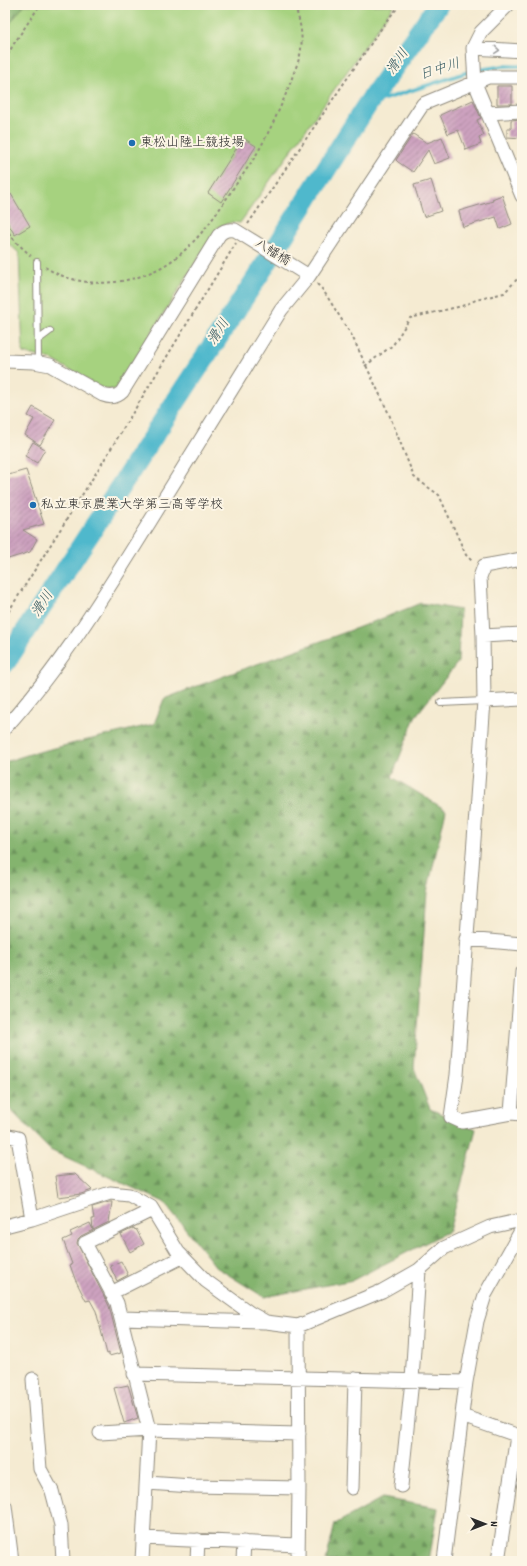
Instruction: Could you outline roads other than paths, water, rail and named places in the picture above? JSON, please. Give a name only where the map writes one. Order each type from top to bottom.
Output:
[{"type":"street","points":[[508,5],[481,32],[474,52],[475,83],[487,113],[516,169],[522,196]]},
{"type":"street","points":[[474,52],[522,52]]},
{"type":"street","points":[[5,728],[28,703],[48,677],[96,608],[304,273],[423,104],[488,77],[522,77]]},
{"type":"street","points":[[487,113],[522,111]]},
{"type":"street","name":"八幡橋","points":[[38,363],[50,365],[103,395],[108,397],[118,396],[122,392],[219,235],[228,229],[235,230],[304,273]]},
{"type":"street","points":[[5,361],[38,363]]},
{"type":"street","points":[[522,559],[484,566],[480,577],[484,701],[457,1075],[451,1117],[462,1122],[516,1113],[522,972]]},
{"type":"street","points":[[483,636],[522,634]]},
{"type":"street","points":[[484,701],[522,699]]},
{"type":"street","points":[[466,939],[522,944]]},
{"type":"street","points":[[5,1134],[18,1138],[32,1219]]},
{"type":"street","points":[[5,1226],[32,1219],[110,1192],[129,1195],[152,1210],[178,1252],[206,1281],[250,1313],[266,1322]]},
{"type":"street","points":[[142,1561],[149,1430],[117,1304],[85,1242],[152,1210]]},
{"type":"street","points":[[120,1318],[266,1322],[298,1326],[382,1291],[419,1270],[444,1248],[490,1227],[522,1220]]},
{"type":"street","points":[[444,1561],[466,1382],[478,1321],[485,1295],[522,1229]]},
{"type":"street","points":[[111,1293],[182,1257]]},
{"type":"street","points":[[401,1486],[412,1380],[419,1270]]},
{"type":"street","points":[[298,1326],[298,1561]]},
{"type":"street","points":[[134,1374],[466,1382]]},
{"type":"street","points":[[33,1379],[40,1469],[52,1491],[61,1525],[63,1561]]},
{"type":"street","points":[[352,1488],[355,1379]]},
{"type":"street","points":[[462,1416],[520,1436],[498,1561]]},
{"type":"street","points":[[100,1433],[149,1430],[299,1434]]},
{"type":"street","points":[[147,1483],[192,1486],[299,1488]]},
{"type":"street","points":[[5,1506],[12,1561]]},
{"type":"street","points":[[144,1538],[297,1545]]},
{"type":"street","points":[[197,1561],[198,1540]]},
{"type":"street","points":[[244,1542],[244,1561]]},
{"type":"lane","points":[[37,262],[38,363]]},
{"type":"lane","points":[[38,340],[50,330]]},
{"type":"lane","points":[[441,703],[484,701]]},
{"type":"waterway","name":"滑川","points":[[5,663],[269,259],[367,105],[438,5]]},
{"type":"waterway","name":"日中川","points":[[477,70],[503,66],[522,66]]},
{"type":"waterway","name":"日中川","points":[[367,105],[471,71]]},
{"type":"place","name":"東松山陸上競技場","points":[[132,143]]},
{"type":"place","name":"私立東京農業大学第三高等学校","points":[[33,505]]}]
